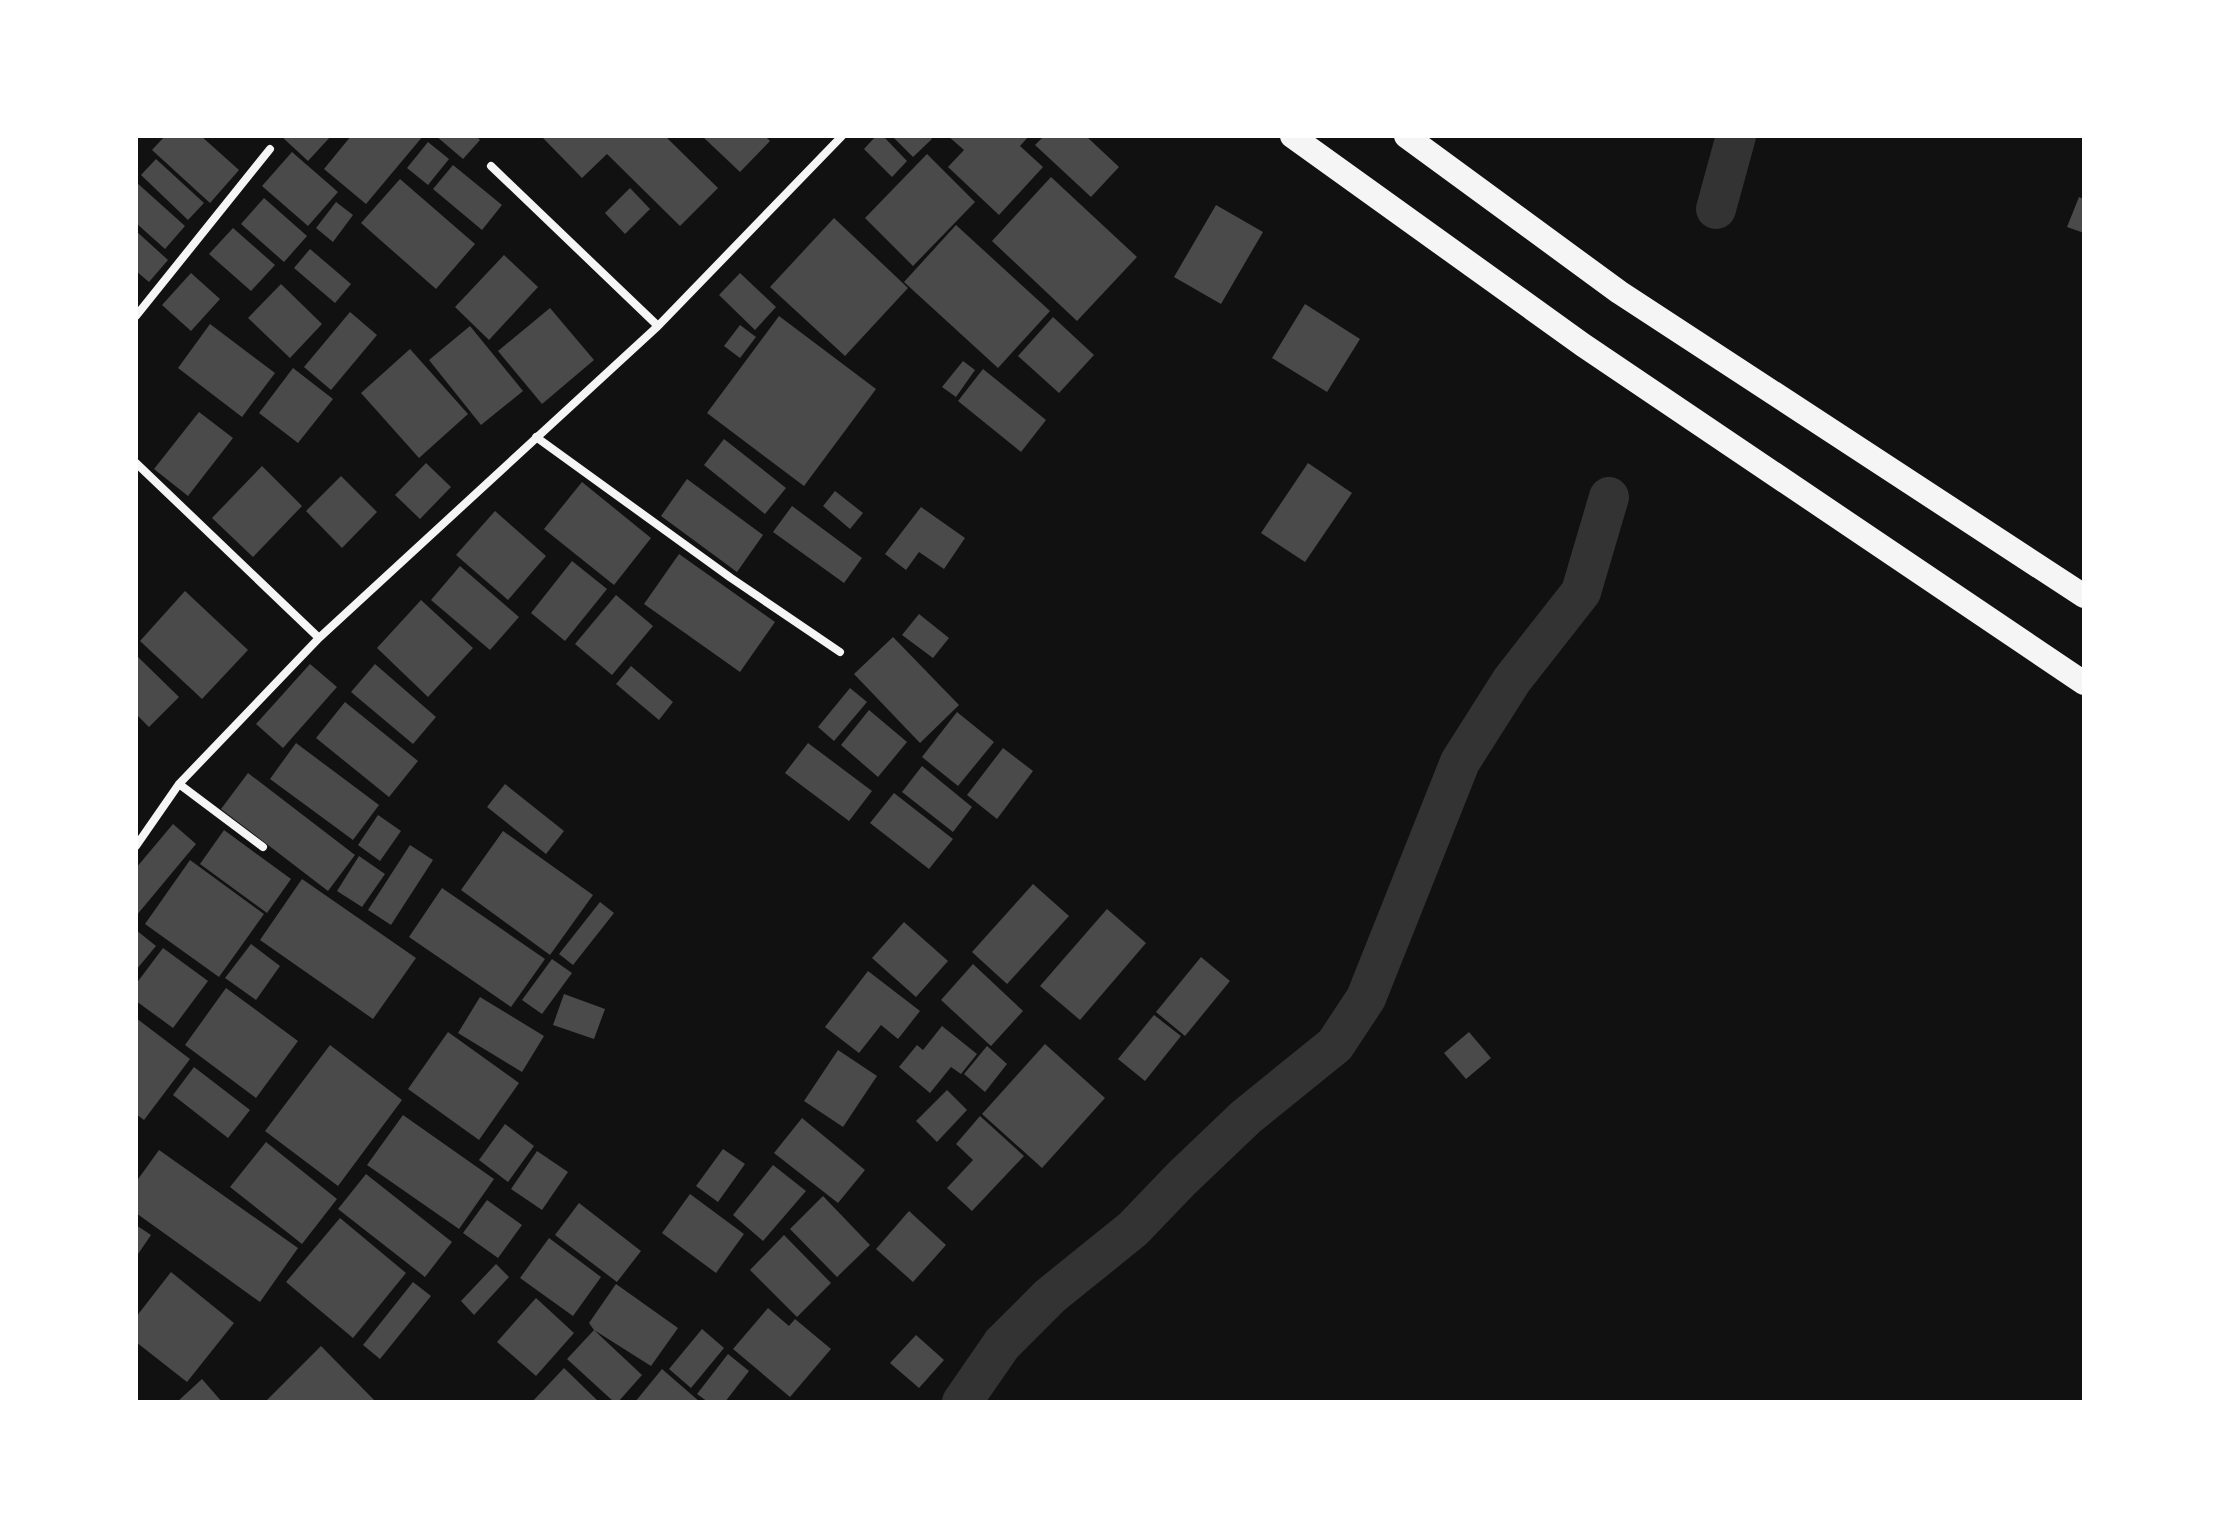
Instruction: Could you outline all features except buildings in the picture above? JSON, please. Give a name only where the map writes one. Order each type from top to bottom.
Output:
[{"type":"highway","points":[[1292,136],[1583,345],[2084,683]]},
{"type":"highway","points":[[1406,136],[1619,292],[2084,596]]},
{"type":"street","points":[[136,846],[179,784],[319,638],[658,326],[842,136]]},
{"type":"street","points":[[136,316],[270,149]]},
{"type":"street","points":[[491,166],[658,326]]},
{"type":"street","points":[[536,437],[731,578],[840,652]]},
{"type":"street","points":[[136,463],[319,638]]},
{"type":"street","points":[[179,784],[263,847]]},
{"type":"waterway","points":[[1716,209],[1736,136]]},
{"type":"waterway","points":[[962,1402],[1002,1344],[1050,1296],[1133,1229],[1246,1117],[1335,1045],[1366,998],[1460,762],[1512,680],[1581,592],[1609,497]]}]
